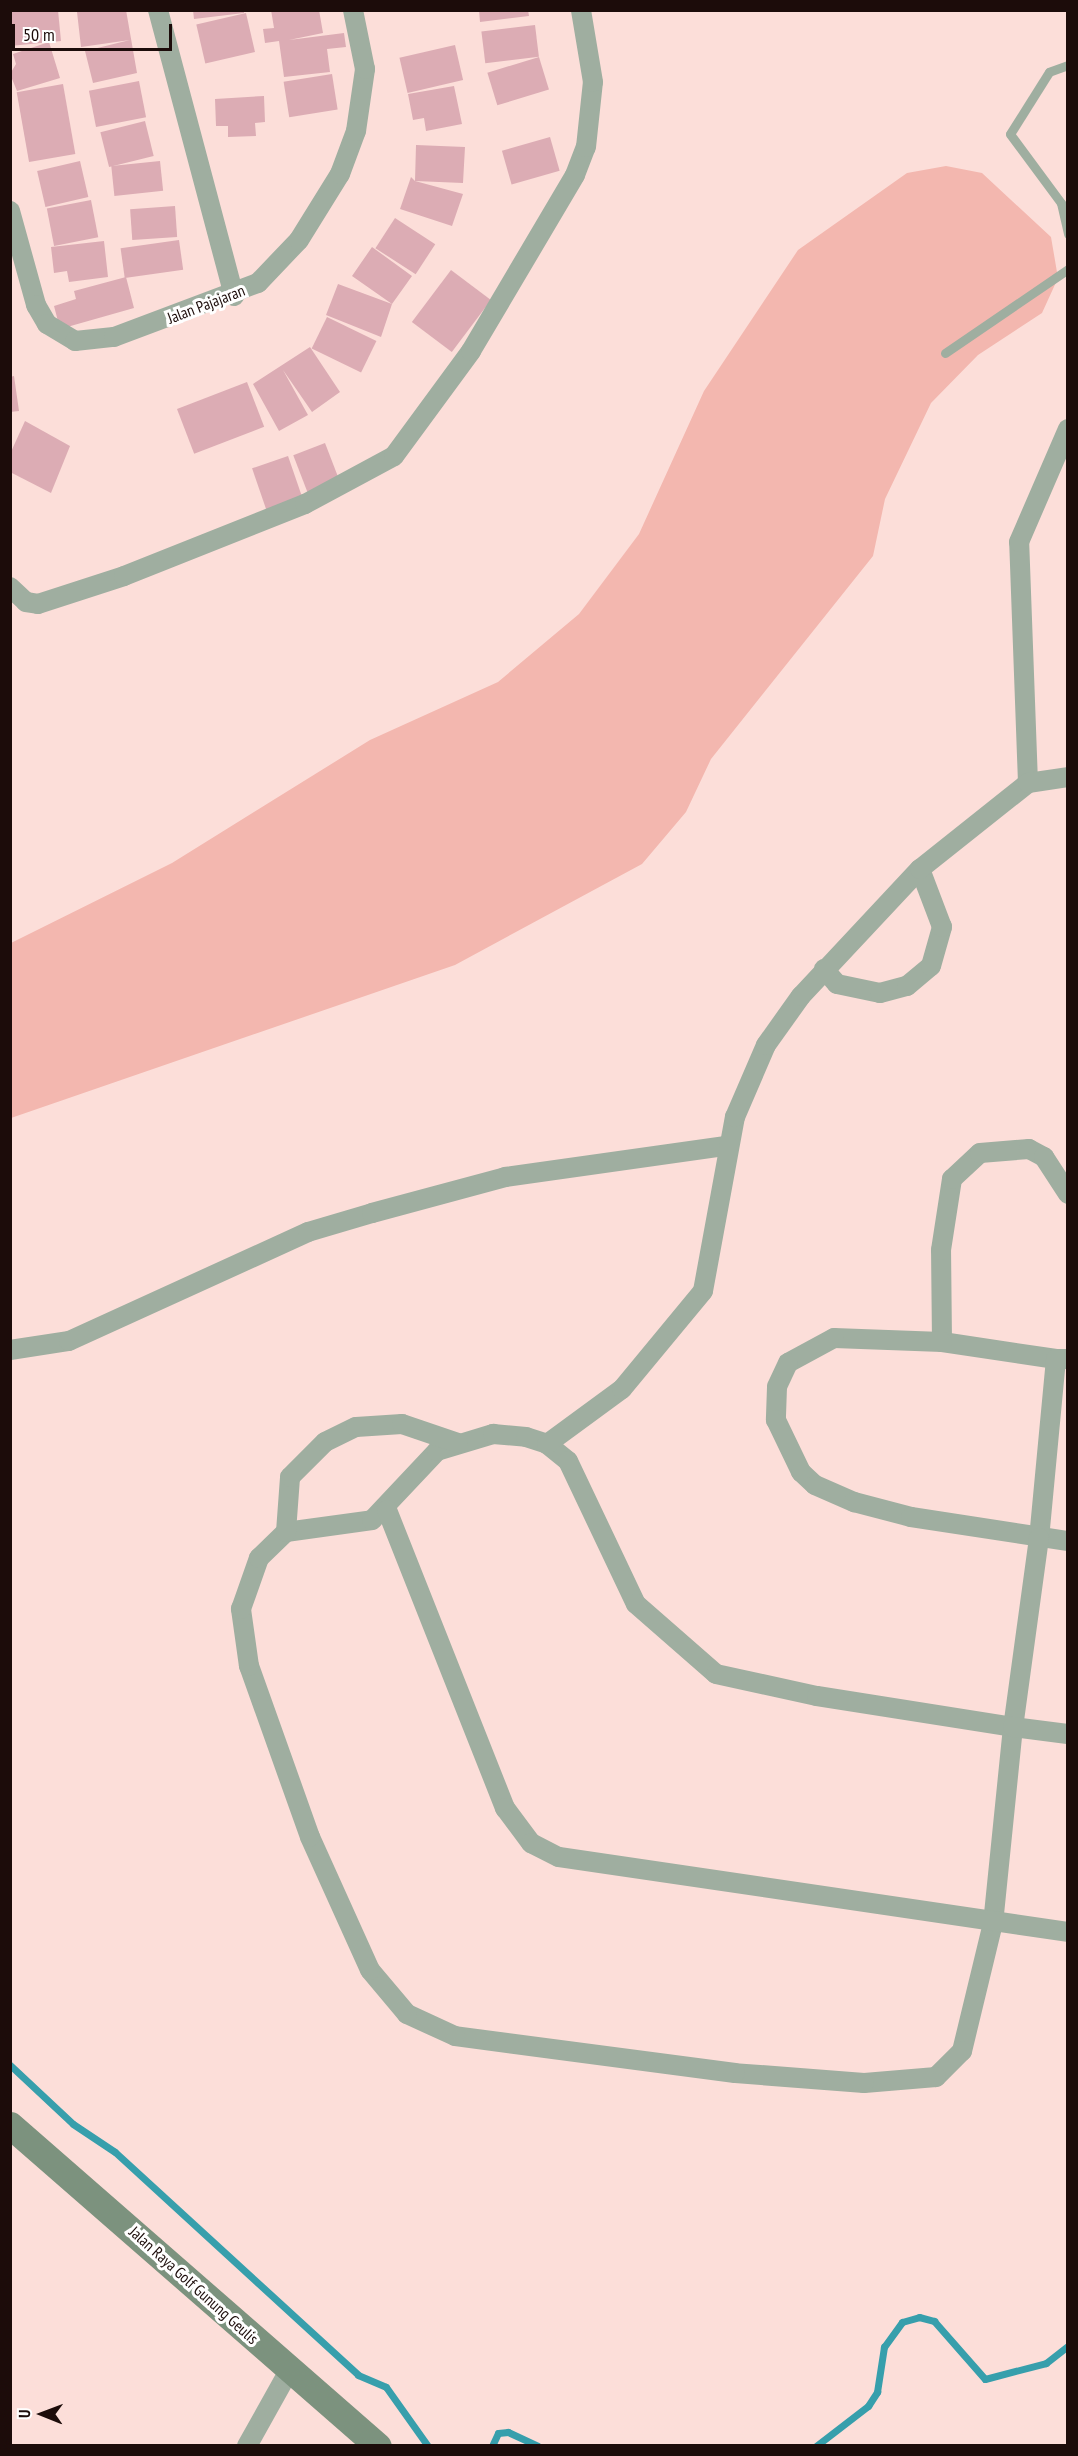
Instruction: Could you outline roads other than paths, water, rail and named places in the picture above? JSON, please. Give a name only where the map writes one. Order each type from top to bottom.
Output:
[{"type":"main road","name":"Jalan Raya Golf Gunung Geulis","points":[[10,2125],[289,2372],[378,2445]]},
{"type":"street","points":[[158,10],[234,296]]},
{"type":"street","name":"Jalan Pajajaran","points":[[10,211],[36,305],[60,336],[75,341],[114,337],[234,296],[282,261],[340,174],[356,131],[365,69],[353,10]]},
{"type":"street","points":[[10,587],[26,602],[38,604],[114,580],[305,504],[393,456],[471,351],[575,175],[585,147],[593,82],[581,10]]},
{"type":"street","points":[[1028,783],[1019,542],[1068,429]]},
{"type":"street","points":[[547,1444],[622,1389],[699,1298],[709,1269],[726,1146],[766,1045],[824,969],[920,868],[1028,783],[1068,777]]},
{"type":"street","points":[[824,969],[837,984],[880,993],[907,986],[931,966],[942,927],[920,868]]},
{"type":"street","points":[[10,1350],[69,1341],[308,1232],[372,1213],[504,1177],[726,1146]]},
{"type":"street","points":[[942,1342],[941,1250],[952,1179],[980,1153],[1029,1149],[1044,1157],[1068,1194]]},
{"type":"street","points":[[1068,1541],[1040,1538],[911,1517],[854,1502],[815,1485],[790,1458],[776,1420],[777,1388],[788,1363],[803,1350],[834,1338],[942,1342],[1062,1359],[1040,1538],[1013,1727],[993,1923],[962,2051],[936,2077],[805,2081],[489,2042],[422,2023],[390,1997],[351,1933],[281,1761],[249,1666],[241,1609],[247,1581],[270,1541],[286,1532],[352,1525],[387,1510],[417,1468],[458,1443],[493,1434],[547,1444],[568,1461],[636,1604],[716,1674],[1013,1727],[1068,1734]]},
{"type":"street","points":[[286,1532],[290,1477],[325,1442],[356,1427],[402,1424],[458,1443]]},
{"type":"street","points":[[387,1510],[505,1808],[531,1843],[559,1857],[993,1923],[1068,1932]]},
{"type":"street","points":[[247,2445],[289,2372]]},
{"type":"lane","points":[[1068,65],[1049,72],[1010,134],[1061,203],[1068,234]]},
{"type":"lane","points":[[945,353],[1068,268]]},
{"type":"waterway","points":[[10,2065],[73,2124],[115,2152],[358,2375],[386,2387],[428,2446]]},
{"type":"waterway","points":[[816,2446],[868,2406],[877,2392],[884,2347],[902,2322],[919,2317],[934,2321],[985,2379],[1046,2363],[1068,2346]]},
{"type":"waterway","points":[[492,2446],[498,2433],[508,2432],[538,2446]]}]
